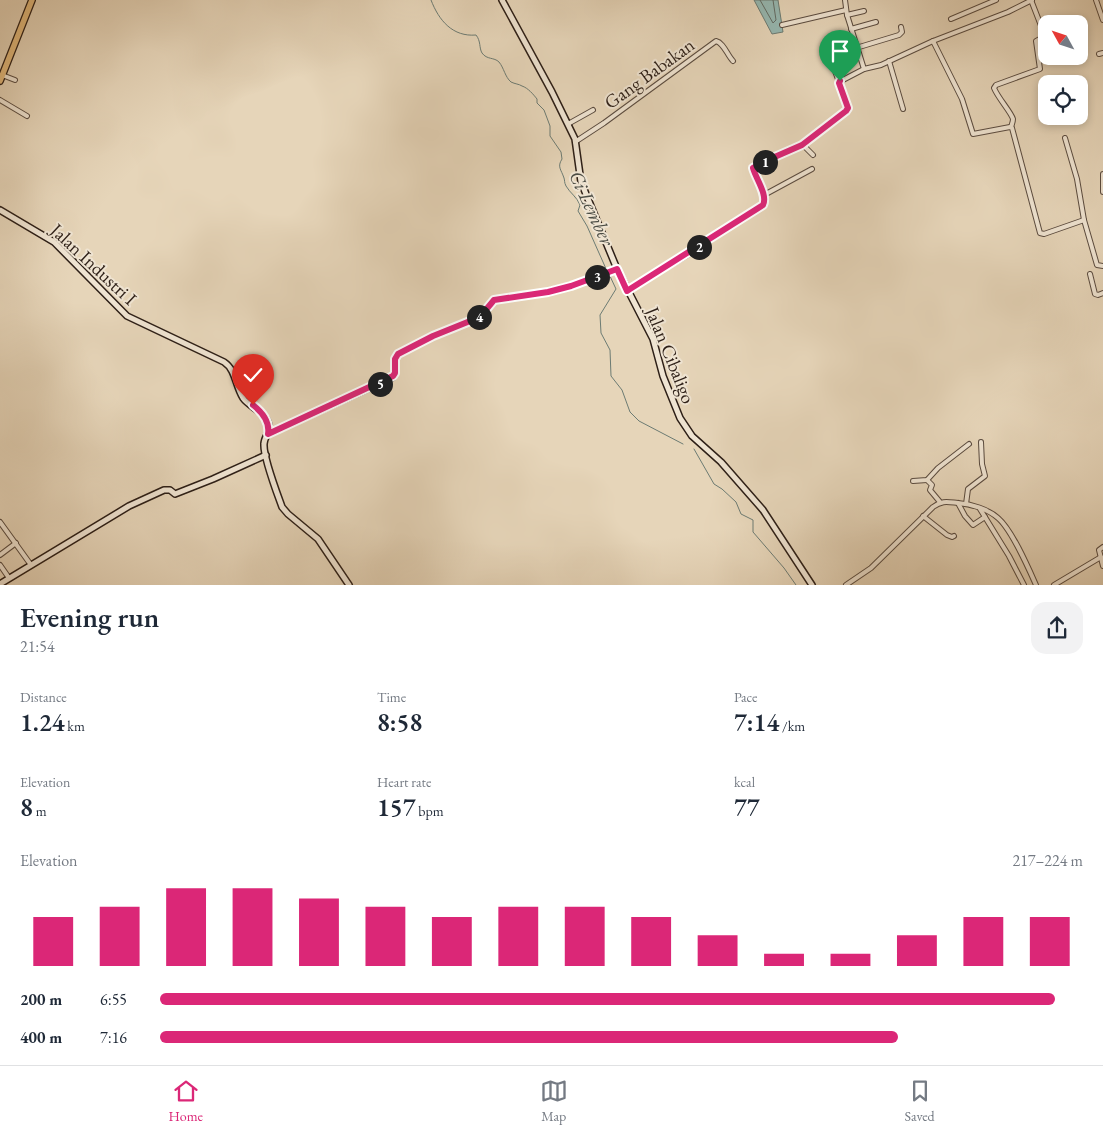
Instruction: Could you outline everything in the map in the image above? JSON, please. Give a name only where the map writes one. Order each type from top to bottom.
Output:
[{"type":"main road","points":[[1,78],[32,0]]},
{"type":"main road","name":"Jalan Cibaligo","points":[[502,0],[568,124],[575,142],[581,182],[627,291],[653,340],[663,376],[680,418],[692,436],[721,462],[763,510],[812,585]]},
{"type":"main road","name":"Jalan Industri I","points":[[0,210],[54,242],[126,316],[231,367],[243,397],[268,422],[268,434]]},
{"type":"main road","points":[[349,585],[318,539],[282,507],[263,445],[268,434],[393,376],[395,373],[395,359],[398,354],[433,336],[480,317],[494,300],[548,292],[571,286],[617,269]]},
{"type":"main road","points":[[0,584],[129,506],[164,490],[170,490],[176,494],[194,488],[266,455]]},
{"type":"street","points":[[845,0],[856,48],[864,69]]},
{"type":"street","points":[[951,19],[996,0]]},
{"type":"street","points":[[839,82],[864,69],[889,62],[933,41],[1008,12],[1031,0],[1045,36],[1036,41],[1040,69],[996,85],[994,88],[1012,118],[1011,127],[1040,234],[1084,220]]},
{"type":"street","points":[[1096,0],[1103,20]]},
{"type":"street","points":[[782,25],[864,11]]},
{"type":"street","points":[[851,28],[876,22]]},
{"type":"street","points":[[856,48],[899,35],[902,32],[901,27]]},
{"type":"street","name":"Gang Babakan","points":[[575,142],[604,123],[716,40],[720,42],[733,61]]},
{"type":"street","points":[[933,41],[962,99],[973,134],[1011,127]]},
{"type":"street","points":[[889,62],[903,109]]},
{"type":"street","points":[[627,291],[765,204],[764,195],[753,170],[754,167],[802,145],[848,108],[832,63]]},
{"type":"street","points":[[1,78],[15,80]]},
{"type":"street","points":[[0,101],[27,116]]},
{"type":"street","points":[[568,124],[593,110]]},
{"type":"street","points":[[1065,138],[1077,179],[1084,220],[1097,265],[1098,267],[1103,266]]},
{"type":"street","points":[[802,145],[813,155]]},
{"type":"street","points":[[764,195],[812,170]]},
{"type":"street","points":[[1103,174],[1103,192]]},
{"type":"street","points":[[1090,274],[1095,294],[1103,293]]},
{"type":"street","points":[[966,504],[968,489],[985,476],[982,464],[981,442]]},
{"type":"street","points":[[913,481],[927,480],[938,468],[969,444]]},
{"type":"street","points":[[927,480],[932,485],[930,490],[940,502]]},
{"type":"street","points":[[846,585],[871,568],[923,516],[940,502],[966,504],[992,514],[1002,522],[1036,585]]},
{"type":"street","points":[[958,503],[965,516],[973,525],[992,514]]},
{"type":"street","points":[[978,508],[1009,556],[1024,585]]},
{"type":"street","points":[[923,516],[942,532],[950,537],[954,536]]},
{"type":"street","points":[[0,522],[30,565]]},
{"type":"street","points":[[0,532],[5,528]]},
{"type":"street","points":[[0,555],[16,543]]},
{"type":"street","points":[[1103,547],[1100,548],[1103,566]]},
{"type":"street","points":[[1056,584],[1101,556]]},
{"type":"street","points":[[0,565],[9,578]]},
{"type":"water","points":[[754,0],[778,0],[783,32],[772,34]]},
{"type":"waterway","name":"Ci Lember","points":[[431,0],[438,15],[448,26],[460,33],[476,35],[484,55],[499,62],[511,82],[526,88],[537,99],[537,103],[544,110],[550,126],[550,136],[561,152],[560,166],[565,185],[579,202],[578,211],[587,226],[607,271]]},
{"type":"waterway","name":"Ci Lember","points":[[609,274],[616,289],[600,315],[601,333],[610,350],[611,376],[622,390],[630,412],[639,421],[683,444]]},
{"type":"waterway","name":"Ci Lember","points":[[694,449],[714,484],[736,502],[741,514],[753,520],[753,532],[796,585]]},
{"type":"route","points":[[253,405],[268,422],[268,434],[393,376],[395,373],[395,359],[398,354],[433,336],[480,317],[494,300],[548,292],[571,286],[617,269],[627,291],[686,256],[765,204],[764,195],[753,168],[802,145],[846,111],[848,108],[839,83],[840,81]]}]
